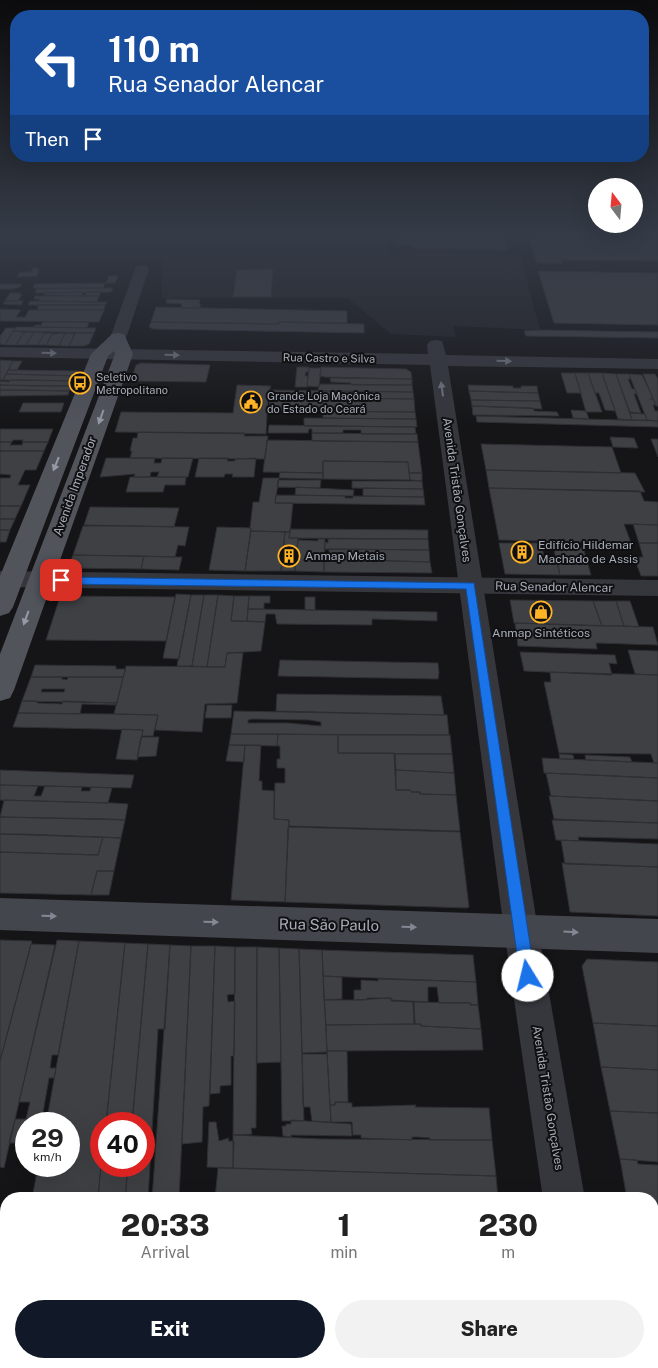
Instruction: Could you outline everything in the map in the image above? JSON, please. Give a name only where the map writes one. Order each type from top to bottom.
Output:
[{"type":"main road","name":"Avenida Imperador","points":[[0,690],[41,580],[121,346]]},
{"type":"main road","name":"Avenida Imperador","points":[[0,607],[5,579],[100,354]]},
{"type":"main road","name":"Rua São Paulo","points":[[0,914],[658,936]]},
{"type":"street","name":"Avenida Imperador","points":[[121,346],[134,299]]},
{"type":"street","name":"Rua Castro e Silva","points":[[0,352],[100,354],[121,346],[437,352],[658,349]]},
{"type":"street","name":"Rua Castro e Silva","points":[[437,352],[658,364]]},
{"type":"street","name":"Avenida Tristão Gonçalves","points":[[437,352],[521,930],[563,1192]]},
{"type":"street","name":"Rua Senador Alencar","points":[[5,579],[658,588]]},
{"type":"shaded area","points":[[349,299],[532,299],[540,330],[453,326],[456,337],[391,334]]},
{"type":"building","points":[[6,299],[19,299],[18,301],[5,301]]},
{"type":"building","points":[[34,299],[98,299],[97,302],[38,301],[40,299]]},
{"type":"building","points":[[167,299],[200,300],[199,304],[201,304],[199,308],[181,308],[182,304],[166,303]]},
{"type":"building","points":[[547,299],[658,299],[658,325],[554,323]]},
{"type":"building","points":[[5,301],[23,301],[21,305],[3,304]]},
{"type":"building","points":[[30,301],[107,302],[105,305],[28,305]]},
{"type":"building","points":[[36,305],[105,305],[104,310],[37,310],[39,306]]},
{"type":"building","points":[[156,307],[347,311],[347,323],[151,322]]},
{"type":"building","points":[[0,309],[21,310],[16,317],[25,317],[29,310],[104,310],[99,322],[0,321]]},
{"type":"building","points":[[43,322],[89,322],[87,328],[34,327],[35,325],[41,325]]},
{"type":"building","points":[[151,322],[364,324],[364,333],[153,329],[149,327]]},
{"type":"building","points":[[16,327],[96,328],[94,333],[13,331]]},
{"type":"building","points":[[6,328],[15,328],[5,345],[0,344],[0,336]]},
{"type":"building","points":[[13,331],[24,332],[16,345],[5,345]]},
{"type":"building","points":[[524,331],[658,332],[658,338],[526,336]]},
{"type":"building","points":[[34,332],[26,345],[16,345],[23,333]]},
{"type":"building","points":[[34,332],[45,333],[37,345],[26,345]]},
{"type":"building","points":[[45,333],[53,333],[46,345],[37,345]]},
{"type":"building","points":[[65,333],[59,346],[46,345],[52,334]]},
{"type":"building","points":[[65,333],[75,334],[69,346],[59,346]]},
{"type":"building","points":[[75,333],[94,333],[89,344],[69,346]]},
{"type":"building","points":[[0,360],[13,361],[3,380],[0,380]]},
{"type":"building","points":[[13,361],[22,361],[17,370],[8,370]]},
{"type":"building","points":[[141,363],[210,365],[206,382],[131,381],[136,365]]},
{"type":"building","points":[[297,367],[309,367],[309,372],[306,372],[305,376],[308,376],[307,387],[295,387]]},
{"type":"building","points":[[321,367],[406,369],[411,372],[412,379],[325,377],[320,376]]},
{"type":"building","points":[[309,368],[321,368],[319,387],[307,386]]},
{"type":"building","points":[[8,370],[78,371],[76,376],[6,374]]},
{"type":"building","points":[[561,373],[575,373],[581,393],[567,393]]},
{"type":"building","points":[[575,373],[588,373],[602,412],[586,412]]},
{"type":"building","points":[[588,373],[602,373],[615,411],[605,410],[599,393],[595,393]]},
{"type":"building","points":[[602,373],[616,374],[632,420],[618,419]]},
{"type":"building","points":[[6,374],[76,376],[74,381],[3,380]]},
{"type":"building","points":[[616,374],[629,374],[631,379],[628,379],[632,389],[635,389],[637,394],[634,394],[641,413],[630,412]]},
{"type":"building","points":[[629,374],[642,375],[653,398],[650,399],[653,399],[656,405],[653,405],[655,411],[658,411],[658,421],[647,420]]},
{"type":"building","points":[[643,374],[655,374],[658,379],[658,406],[656,406]]},
{"type":"building","points":[[330,378],[412,379],[412,385],[351,385],[351,383],[331,382]]},
{"type":"building","points":[[10,380],[74,381],[72,386],[0,385],[0,381],[9,382]]},
{"type":"building","points":[[319,384],[412,385],[413,392],[318,391]]},
{"type":"building","points":[[0,385],[72,386],[69,391],[0,390]]},
{"type":"building","name":"Grande Loja Maçônica do Estado do Ceará","points":[[237,385],[271,386],[268,392],[266,434],[115,432],[121,412],[233,413]]},
{"type":"building","points":[[468,385],[513,386],[513,388],[537,386],[538,393],[469,391]]},
{"type":"building","points":[[0,390],[69,391],[68,395],[0,396]]},
{"type":"building","points":[[270,390],[413,392],[414,399],[270,397]]},
{"type":"building","points":[[469,391],[538,393],[540,401],[471,400]]},
{"type":"building","points":[[270,397],[414,399],[415,412],[269,411]]},
{"type":"building","points":[[471,400],[540,401],[542,409],[472,406]]},
{"type":"building","points":[[23,403],[64,403],[61,412],[19,412]]},
{"type":"building","points":[[472,406],[533,408],[534,411],[557,412],[559,416],[473,415]]},
{"type":"building","points":[[571,410],[586,411],[589,419],[573,418]]},
{"type":"building","points":[[323,411],[415,412],[416,419],[323,418]]},
{"type":"building","points":[[630,413],[645,414],[647,420],[632,420]]},
{"type":"building","points":[[476,416],[658,421],[658,427],[477,422]]},
{"type":"building","points":[[304,418],[416,419],[417,427],[304,426]]},
{"type":"building","points":[[269,425],[415,427],[416,434],[361,434],[361,430],[343,430],[343,433],[312,433],[312,429],[309,429],[308,433],[268,433]]},
{"type":"building","points":[[0,429],[53,429],[48,442],[13,440],[12,442],[0,442]]},
{"type":"building","points":[[138,432],[245,433],[244,436],[268,436],[265,459],[130,458],[133,438],[137,438]]},
{"type":"building","points":[[312,433],[417,434],[418,442],[312,441]]},
{"type":"building","points":[[610,437],[634,438],[638,448],[613,447]]},
{"type":"building","points":[[651,439],[658,439],[658,457]]},
{"type":"building","points":[[267,440],[418,442],[422,473],[409,473],[408,462],[323,461],[323,473],[263,472]]},
{"type":"building","points":[[0,442],[12,442],[10,445],[22,445],[23,442],[48,442],[44,451],[0,451]]},
{"type":"building","points":[[481,444],[612,447],[621,473],[486,470]]},
{"type":"building","points":[[0,451],[44,451],[36,470],[25,470],[18,485],[30,485],[21,506],[0,506],[0,478],[10,478],[11,475],[0,474]]},
{"type":"building","points":[[106,458],[155,458],[154,463],[161,463],[162,458],[193,458],[188,477],[157,477],[159,472],[151,472],[150,477],[134,477],[135,474],[100,477]]},
{"type":"building","points":[[199,458],[228,458],[227,461],[235,461],[235,459],[256,458],[254,477],[232,477],[233,474],[225,474],[224,477],[195,477]]},
{"type":"building","points":[[323,461],[408,462],[410,480],[323,479]]},
{"type":"building","points":[[486,470],[635,473],[645,492],[489,488]]},
{"type":"building","points":[[280,472],[323,473],[323,479],[279,478]]},
{"type":"building","points":[[409,473],[422,473],[422,481],[410,480]]},
{"type":"building","points":[[130,477],[186,477],[185,485],[165,485],[163,492],[126,492]]},
{"type":"building","points":[[263,478],[279,478],[275,503],[293,503],[290,532],[251,531],[253,502],[259,502]]},
{"type":"building","points":[[278,480],[321,480],[320,488],[277,487]]},
{"type":"building","points":[[352,481],[422,481],[423,489],[352,488]]},
{"type":"building","points":[[296,487],[354,490],[353,496],[295,495]]},
{"type":"building","points":[[363,488],[423,489],[424,497],[363,496]]},
{"type":"building","points":[[489,488],[640,491],[644,501],[658,502],[658,525],[624,524],[631,543],[499,540]]},
{"type":"building","points":[[276,495],[345,496],[345,498],[353,498],[353,496],[424,497],[425,505],[275,503]]},
{"type":"building","points":[[0,506],[21,506],[15,519],[0,519]]},
{"type":"building","points":[[90,507],[179,508],[174,527],[84,525]]},
{"type":"building","points":[[0,519],[15,519],[10,530],[0,530]]},
{"type":"building","points":[[633,524],[658,525],[658,543],[639,543]]},
{"type":"building","points":[[83,526],[189,527],[185,546],[178,545],[175,557],[73,555]]},
{"type":"building","points":[[217,527],[251,528],[245,571],[209,570]]},
{"type":"building","points":[[290,529],[428,530],[428,539],[289,538]]},
{"type":"building","points":[[0,530],[10,530],[6,542],[0,542]]},
{"type":"building","points":[[251,531],[285,532],[281,571],[245,571]]},
{"type":"building","name":"Anmap Metais","points":[[285,532],[290,532],[289,538],[298,538],[295,571],[281,571]]},
{"type":"building","points":[[318,539],[325,539],[324,572],[295,571],[298,540],[318,541]]},
{"type":"building","points":[[328,539],[428,539],[429,550],[324,549],[325,542],[328,543]]},
{"type":"building","name":"Edifício Hildemar Machado de Assis","points":[[499,543],[541,543],[545,561],[557,561],[560,575],[505,574]]},
{"type":"building","points":[[639,543],[658,543],[658,576],[641,576],[634,557],[643,557]]},
{"type":"building","points":[[553,546],[583,547],[591,575],[560,575]]},
{"type":"building","points":[[329,549],[429,550],[430,562],[329,559]]},
{"type":"building","points":[[73,555],[144,556],[141,569],[68,568]]},
{"type":"building","points":[[144,556],[182,557],[179,570],[141,569]]},
{"type":"building","points":[[324,559],[430,562],[432,573],[324,572]]},
{"type":"building","points":[[176,594],[191,595],[179,659],[163,658]]},
{"type":"building","points":[[191,595],[204,595],[192,666],[177,666]]},
{"type":"building","points":[[204,595],[218,595],[207,667],[192,666]]},
{"type":"building","points":[[218,595],[234,596],[231,621],[265,622],[261,651],[227,653],[225,667],[207,667]]},
{"type":"building","points":[[65,596],[175,597],[166,641],[46,640],[59,600]]},
{"type":"building","points":[[234,596],[249,596],[247,621],[231,621]]},
{"type":"building","points":[[249,596],[270,596],[270,603],[264,603],[264,609],[248,609]]},
{"type":"building","points":[[305,597],[315,597],[315,610],[305,610]]},
{"type":"building","points":[[510,600],[593,601],[602,626],[514,623]]},
{"type":"building","points":[[593,601],[616,601],[624,626],[602,626]]},
{"type":"building","points":[[616,601],[630,601],[639,627],[624,626]]},
{"type":"building","points":[[248,609],[437,612],[437,621],[372,619],[372,625],[277,624],[275,614],[266,614],[265,622],[247,621]]},
{"type":"building","points":[[515,623],[653,627],[658,645],[596,643],[597,649],[518,646]]},
{"type":"building","points":[[628,650],[658,651],[658,675],[635,674]]},
{"type":"building","points":[[520,652],[615,655],[617,664],[609,663],[612,675],[524,671]]},
{"type":"building","points":[[227,653],[243,653],[237,703],[205,704],[202,732],[155,730],[158,715],[114,714],[126,666],[225,667]]},
{"type":"building","points":[[280,660],[438,663],[439,673],[438,679],[278,676]]},
{"type":"building","points":[[35,665],[116,666],[116,669],[126,669],[123,677],[31,677]]},
{"type":"building","points":[[550,672],[658,675],[658,763],[654,763],[651,754],[559,753],[544,682],[551,682]]},
{"type":"building","points":[[31,677],[62,677],[62,679],[67,680],[68,677],[123,677],[117,703],[22,701]],"holes":[[[42,689],[65,689],[64,692],[41,692]]]},
{"type":"building","points":[[277,694],[441,696],[444,715],[276,711]]},
{"type":"building","points":[[22,701],[62,704],[63,701],[117,703],[116,705],[82,704],[80,714],[18,713]]},
{"type":"building","points":[[207,705],[232,705],[231,718],[205,718]]},
{"type":"building","points":[[234,711],[447,715],[449,735],[231,734]],"holes":[[[252,719],[310,720],[321,722],[321,726],[288,723],[248,723],[248,720]]]},
{"type":"building","points":[[18,713],[158,715],[153,736],[142,736],[143,730],[13,727]]},
{"type":"building","points":[[122,729],[143,730],[137,760],[116,759]]},
{"type":"building","points":[[231,734],[278,734],[277,746],[229,745]]},
{"type":"building","points":[[278,734],[338,735],[338,753],[394,753],[396,790],[410,790],[411,792],[420,792],[420,794],[456,795],[460,831],[289,826],[289,820],[274,819],[275,783],[285,783],[285,768],[277,768],[277,759],[280,759],[280,746],[277,746]]},
{"type":"building","points":[[338,735],[450,735],[452,754],[338,753]]},
{"type":"building","points":[[141,737],[159,737],[156,756],[137,757]]},
{"type":"building","points":[[229,745],[245,745],[244,762],[226,761]]},
{"type":"building","points":[[245,745],[261,745],[259,781],[262,781],[262,790],[274,791],[274,819],[289,820],[285,902],[231,900]]},
{"type":"building","points":[[395,754],[452,754],[454,773],[396,770]]},
{"type":"building","points":[[559,754],[573,755],[574,759],[560,759]]},
{"type":"building","points":[[585,755],[630,757],[632,762],[586,760]]},
{"type":"building","points":[[542,758],[658,763],[658,778],[544,773]]},
{"type":"building","points":[[0,770],[134,775],[131,788],[0,785]]},
{"type":"building","points":[[396,770],[454,773],[456,795],[420,794],[420,792],[411,792],[410,790],[396,790]]},
{"type":"building","points":[[546,773],[658,778],[658,801],[551,796]]},
{"type":"building","points":[[0,785],[38,786],[34,796],[41,796],[45,786],[82,787],[81,791],[90,791],[91,787],[112,788],[108,803],[0,800]]},
{"type":"building","points":[[549,796],[658,801],[658,823],[554,819]]},
{"type":"building","points":[[4,800],[128,804],[125,820],[0,817]]},
{"type":"building","points":[[0,817],[125,820],[121,838],[0,834]]},
{"type":"building","points":[[552,820],[658,823],[658,839],[578,837],[579,841],[556,840]]},
{"type":"building","points":[[288,827],[460,832],[469,907],[285,902]]},
{"type":"building","points":[[0,834],[103,837],[98,855],[0,852]]},
{"type":"building","points":[[103,837],[121,838],[114,871],[97,871],[91,895],[0,893],[0,852],[98,855]]},
{"type":"building","points":[[561,840],[658,844],[658,867],[565,864]]},
{"type":"building","points":[[562,863],[658,867],[658,916],[570,912]]},
{"type":"building","points":[[97,871],[114,871],[109,895],[91,895]]},
{"type":"building","points":[[0,940],[32,941],[0,1061]]},
{"type":"building","points":[[57,940],[79,941],[58,1055],[52,1055],[50,1068],[56,1068],[54,1078],[49,1078],[43,1112],[28,1112],[30,1102],[19,1102]]},
{"type":"building","points":[[79,941],[125,943],[107,1112],[90,1112],[90,1177],[100,1177],[99,1192],[33,1192],[36,1177],[80,1177],[80,1112],[48,1112]]},
{"type":"building","points":[[125,943],[148,944],[133,1112],[107,1112]]},
{"type":"building","points":[[31,944],[55,945],[17,1112],[15,1112],[15,1120],[4,1168],[0,1167],[0,1061]]},
{"type":"building","points":[[148,944],[170,945],[165,1029],[158,1029],[153,1112],[133,1112]]},
{"type":"building","points":[[170,945],[191,946],[179,1192],[152,1192]]},
{"type":"building","points":[[191,946],[215,946],[209,1106],[203,1107],[202,1142],[182,1144]]},
{"type":"building","points":[[215,946],[235,947],[235,994],[227,995],[228,1002],[235,1001],[234,1056],[231,1056],[231,1085],[220,1086],[220,1093],[210,1094]]},
{"type":"building","points":[[235,947],[257,947],[256,1128],[251,1128],[252,1134],[233,1135]]},
{"type":"building","points":[[257,947],[279,948],[281,1062],[257,1063]]},
{"type":"building","points":[[279,948],[299,949],[304,1121],[282,1121]]},
{"type":"building","points":[[299,949],[322,950],[327,1052],[302,1053]]},
{"type":"building","points":[[322,950],[473,955],[476,982],[323,976]]},
{"type":"building","points":[[587,959],[658,962],[658,1026],[593,1023],[582,966]]},
{"type":"building","points":[[323,976],[342,977],[342,999],[324,1000]]},
{"type":"building","points":[[378,979],[476,982],[478,1005],[470,1005],[471,1003],[439,1003],[437,987],[428,987],[428,1002],[391,1000],[391,998],[354,1000],[354,990],[361,990],[361,980],[378,981]]},
{"type":"building","points":[[367,998],[391,998],[391,1001],[413,1002],[414,1024],[326,1025],[324,1000],[367,1000]]},
{"type":"building","points":[[414,1002],[471,1003],[470,1005],[478,1005],[481,1029],[421,1026],[421,1024],[415,1024]]},
{"type":"building","points":[[593,1023],[658,1026],[658,1070],[601,1067]]},
{"type":"building","points":[[421,1024],[421,1026],[481,1029],[483,1050],[327,1051],[326,1025]]},
{"type":"building","points":[[327,1051],[347,1051],[348,1102],[335,1102],[335,1105],[330,1105]]},
{"type":"building","points":[[302,1054],[327,1054],[331,1122],[312,1121],[310,1107],[303,1107]]},
{"type":"building","points":[[601,1067],[658,1070],[658,1113],[610,1111]]},
{"type":"building","points":[[335,1102],[352,1103],[352,1107],[416,1105],[415,1107],[489,1108],[492,1140],[430,1140],[430,1138],[418,1137],[412,1137],[412,1140],[361,1138],[361,1135],[353,1135],[352,1122],[331,1122],[330,1105],[335,1105]]},
{"type":"building","points":[[610,1111],[658,1113],[658,1162],[620,1159]]},
{"type":"building","points":[[15,1119],[15,1143],[9,1143]]},
{"type":"building","points":[[291,1120],[351,1124],[352,1136],[283,1136],[282,1126],[291,1124]]},
{"type":"building","points":[[209,1122],[216,1122],[219,1141],[229,1138],[228,1141],[234,1141],[233,1168],[207,1167]]},
{"type":"building","points":[[233,1135],[322,1139],[492,1140],[496,1176],[233,1168]]},
{"type":"building","points":[[620,1159],[637,1160],[638,1164],[658,1165],[658,1192],[626,1192]]},
{"type":"building","points":[[218,1168],[496,1176],[497,1192],[216,1192]]},
{"type":"building","points":[[100,1177],[127,1177],[126,1192],[99,1192]]},
{"type":"building","points":[[127,1177],[149,1177],[148,1192],[126,1192]]},
{"type":"place","name":"Seletivo Metropolitano","points":[[80,383]]},
{"type":"place","name":"Grande Loja Maçônica do Estado do Ceará","points":[[251,402]]},
{"type":"place","name":"Edifício Hildemar Machado de Assis","points":[[522,552]]},
{"type":"place","name":"Anmap Metais","points":[[289,556]]},
{"type":"place","name":"Anmap Sintéticos","points":[[541,612]]},
{"type":"route","points":[[61,580],[470,585],[528,976]]}]
